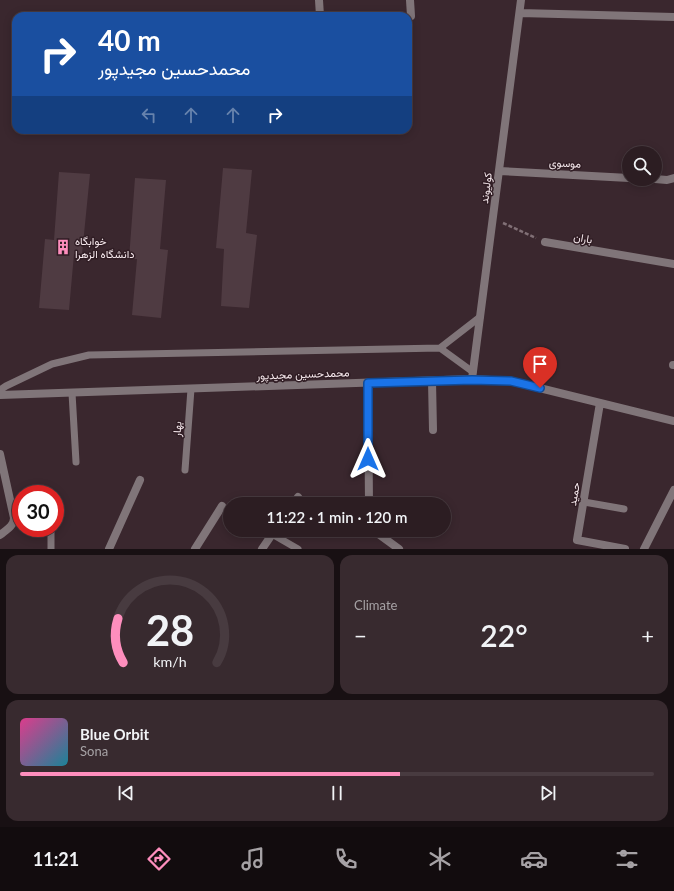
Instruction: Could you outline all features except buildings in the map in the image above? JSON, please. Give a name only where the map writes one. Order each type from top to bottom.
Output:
[{"type":"street","points":[[319,0],[320,12]]},
{"type":"street","points":[[410,0],[411,12]]},
{"type":"street","name":"کولیوند","points":[[473,376],[522,0]]},
{"type":"street","points":[[520,13],[674,17]]},
{"type":"street","name":"موسوی","points":[[499,171],[622,178]]},
{"type":"street","points":[[662,180],[668,180],[674,178]]},
{"type":"street","name":"باران","points":[[545,242],[674,264]]},
{"type":"street","name":"محمدحسین مجیدپور","points":[[0,395],[432,381],[473,376],[511,381],[674,421]]},
{"type":"street","points":[[432,381],[433,430]]},
{"type":"street","points":[[368,383],[369,497]]},
{"type":"street","name":"حمید","points":[[600,403],[578,540],[625,549]]},
{"type":"street","points":[[0,454],[14,522],[0,535]]},
{"type":"street","points":[[109,549],[140,480]]},
{"type":"street","points":[[644,549],[674,490]]},
{"type":"street","points":[[195,549],[222,506]]},
{"type":"street","points":[[262,549],[270,537]]},
{"type":"street","points":[[383,537],[399,549]]},
{"type":"lane","points":[[0,390],[52,364],[89,355],[440,348],[480,317]]},
{"type":"lane","points":[[440,348],[473,376]]},
{"type":"lane","name":"بهار","points":[[185,470],[191,389]]},
{"type":"lane","points":[[72,393],[76,462]]},
{"type":"lane","points":[[584,502],[624,510]]},
{"type":"lane","points":[[51,537],[51,549]]},
{"type":"lane","points":[[280,537],[298,549]]},
{"type":"path","points":[[493,219],[545,242]]},
{"type":"place","name":"خوابگاه دانشگاه الزهرا","points":[[63,247]]},
{"type":"route","points":[[368,459],[368,383],[472,380],[511,381],[540,388]]}]
